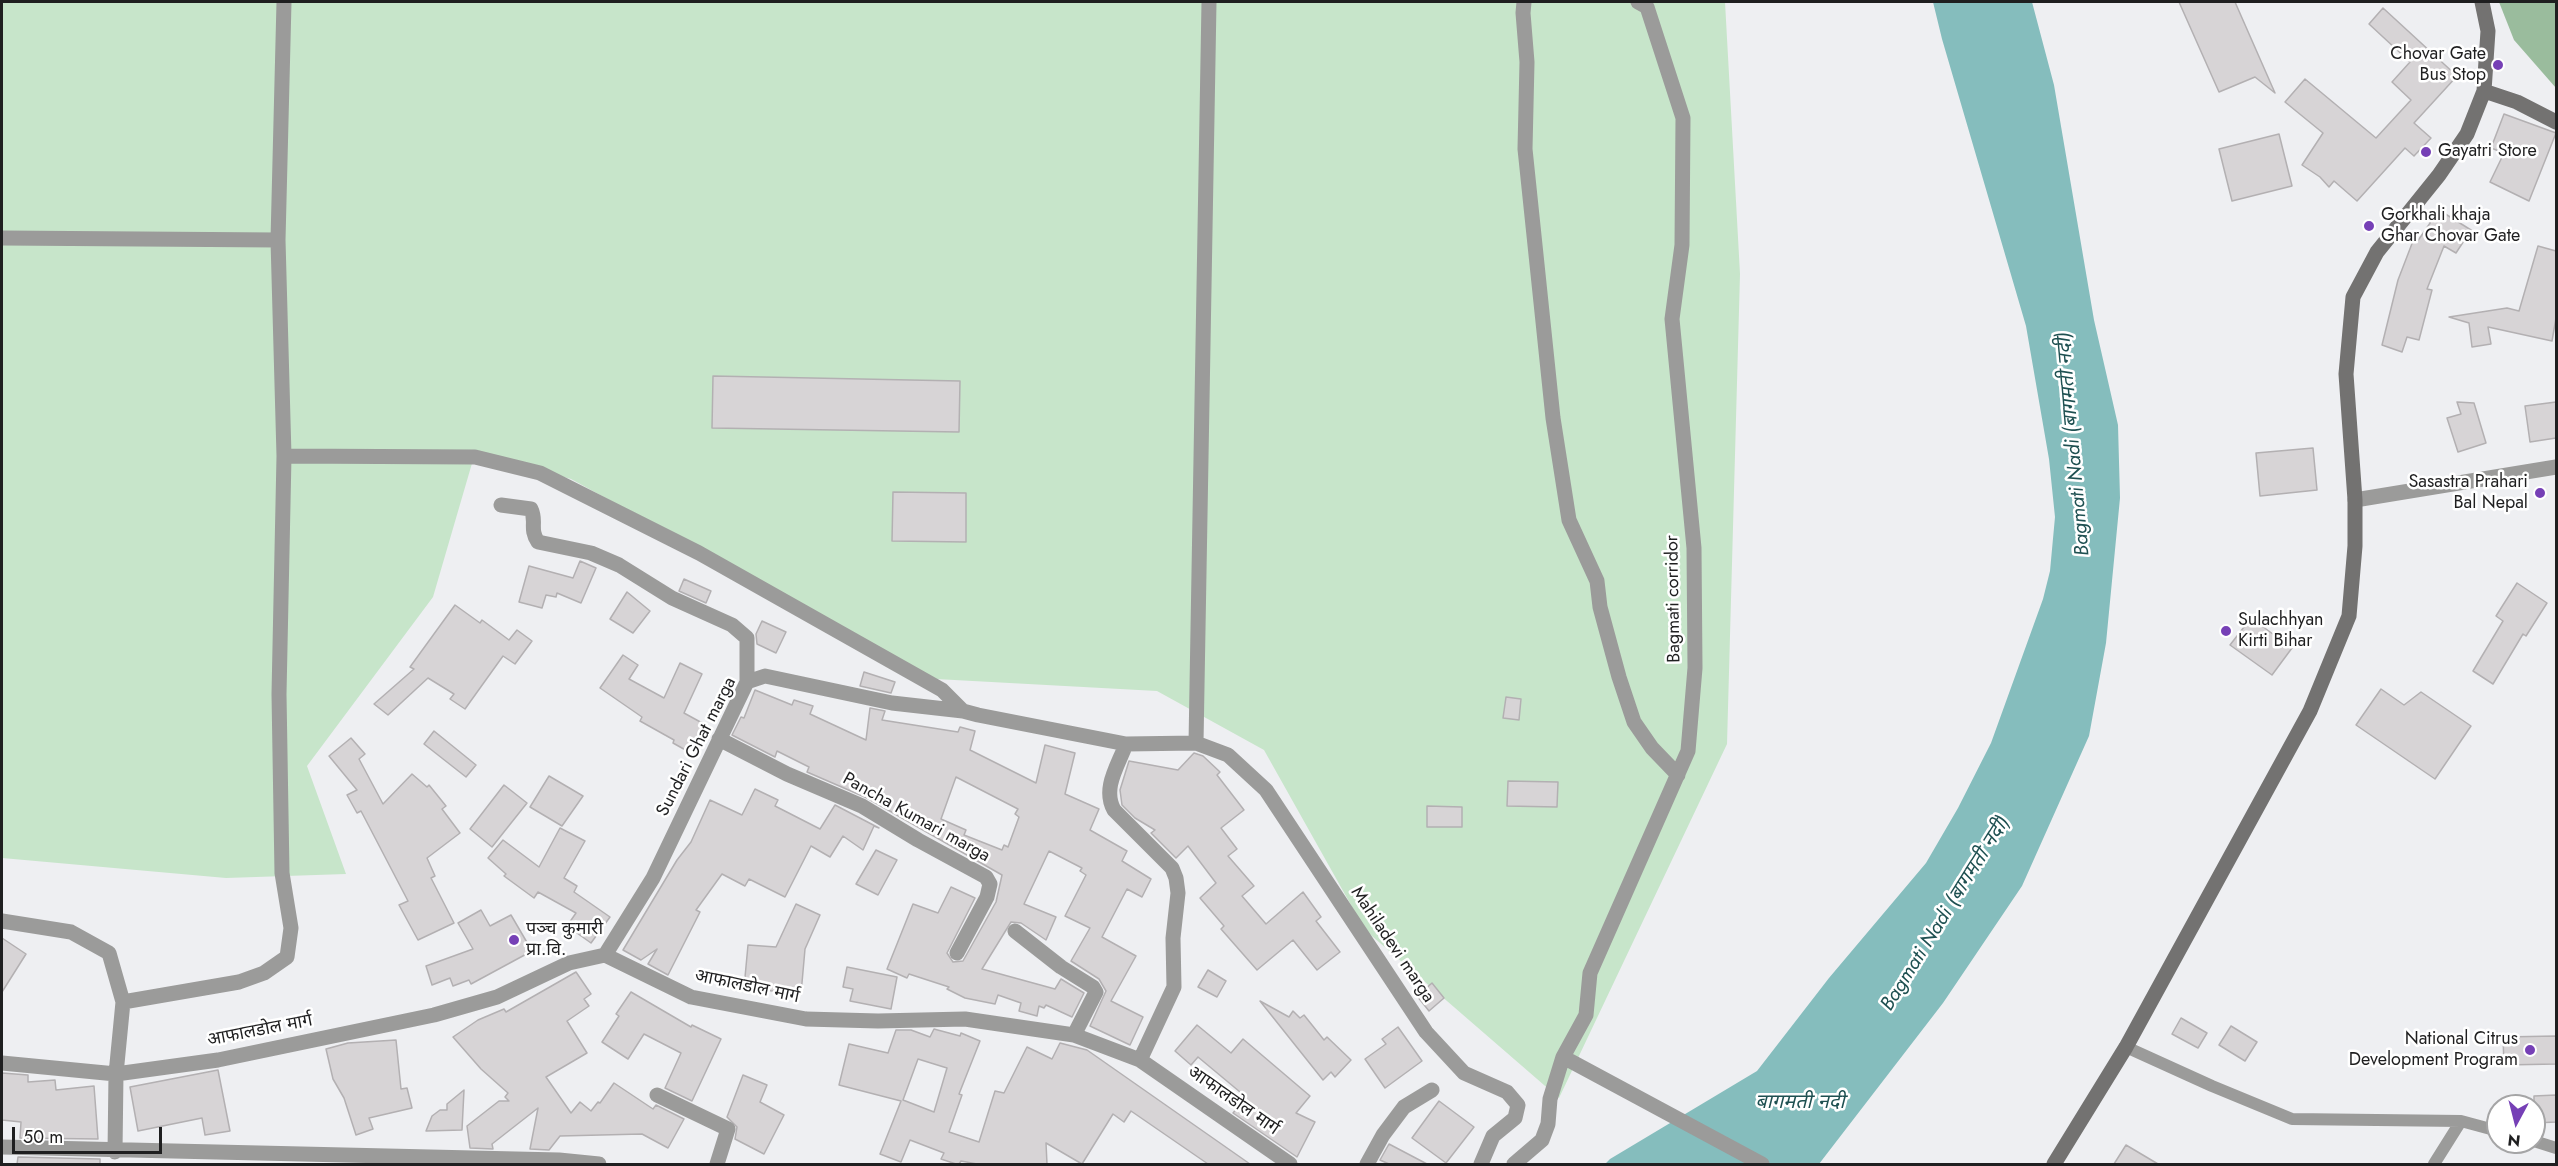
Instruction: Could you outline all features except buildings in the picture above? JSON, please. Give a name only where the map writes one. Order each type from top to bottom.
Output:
[{"type":"main road","points":[[2054,1164],[2126,1047],[2310,711],[2349,616],[2355,546],[2355,500],[2346,374],[2353,297],[2377,252],[2439,175],[2467,134],[2484,91],[2488,31],[2482,2]]},
{"type":"main road","points":[[2484,91],[2517,102],[2556,122]]},
{"type":"street","points":[[123,1002],[239,982],[264,973],[286,957],[291,927],[282,873],[279,694],[284,456],[278,240],[284,2]]},
{"type":"street","points":[[1196,743],[1209,2]]},
{"type":"street","points":[[1524,2],[1527,62],[1525,148],[1553,418],[1569,520],[1597,581],[1600,607],[1634,722],[1652,748],[1678,775]]},
{"type":"street","name":"Bagmati corridor","points":[[1514,1164],[1542,1140],[1548,1124],[1550,1099],[1563,1057],[1586,1015],[1590,973],[1688,751],[1695,668],[1694,548],[1672,320],[1682,245],[1683,118],[1647,7],[1638,2]]},
{"type":"street","points":[[2,238],[278,240]]},
{"type":"street","points":[[284,456],[475,457],[540,473],[699,553],[942,690],[963,711]]},
{"type":"street","points":[[2355,500],[2556,467]]},
{"type":"street","points":[[501,505],[531,509],[533,513],[532,534],[538,542],[591,553],[619,565],[672,598],[732,625],[747,638],[747,682]]},
{"type":"street","name":"Sundari Ghat marga","points":[[604,955],[653,878],[747,682],[765,676],[892,703],[963,711],[1126,744],[1196,743]]},
{"type":"street","name":"Pancha Kumari marga","points":[[719,739],[787,774],[862,806],[986,877],[990,884],[987,897],[957,953]]},
{"type":"street","name":"Mahiladevi marga","points":[[1196,743],[1228,755],[1266,790],[1426,1032],[1464,1073],[1507,1092],[1518,1105],[1515,1118],[1493,1136],[1481,1164]]},
{"type":"street","points":[[1126,744],[1110,786],[1108,799],[1114,810],[1173,868],[1178,893],[1173,938],[1174,987],[1140,1060]]},
{"type":"street","points":[[2,921],[71,932],[109,953],[123,1002],[116,1074],[116,1152]]},
{"type":"street","points":[[1015,931],[1061,967],[1093,987],[1096,992],[1074,1035]]},
{"type":"street","name":"आफालडोल मार्ग","points":[[2,1063],[116,1074],[218,1060],[434,1015],[497,997],[569,963],[604,955],[691,997],[806,1019],[878,1021],[965,1019],[1074,1035],[1140,1060],[1290,1164]]},
{"type":"street","points":[[1563,1057],[1762,1164]]},
{"type":"street","points":[[1367,1164],[1383,1135],[1404,1107],[1432,1090]]},
{"type":"street","points":[[657,1095],[728,1129],[717,1164]]},
{"type":"street","points":[[2,1147],[116,1152],[559,1160],[599,1164]]},
{"type":"street","points":[[143,1152],[154,1164]]},
{"type":"lane","points":[[2126,1047],[2292,1119],[2461,1121],[2486,1128]]},
{"type":"lane","points":[[2434,1164],[2461,1121]]},
{"type":"green space","points":[[2,2],[1725,2],[1740,274],[1727,744],[1559,1098],[1365,930],[1264,750],[1157,691],[936,679],[571,479],[475,453],[433,597],[307,766],[346,874],[226,878],[2,858]]},
{"type":"green space","points":[[2499,2],[2556,2],[2556,88],[2514,40]]},
{"type":"water","name":"बागमती नदी","points":[[1933,2],[2032,2],[2054,85],[2094,320],[2118,425],[2120,498],[2106,643],[2089,736],[2022,886],[1943,1003],[1819,1164],[1605,1164],[1757,1071],[1829,978],[1926,863],[1958,808],[1991,743],[2043,599],[2050,571],[2055,517],[2049,459],[2026,326]]},
{"type":"place","name":"Chovar Gate Bus Stop","points":[[2498,65]]},
{"type":"place","name":"Gayatri Store","points":[[2426,152]]},
{"type":"place","name":"Gorkhali khaja Ghar Chovar Gate","points":[[2369,226]]},
{"type":"place","name":"Sasastra Prahari Bal Nepal","points":[[2540,493]]},
{"type":"place","name":"Sulachhyan Kirti Bihar","points":[[2226,631]]},
{"type":"place","name":"पञ्च कुमारी प्रा.वि.","points":[[514,940]]},
{"type":"place","name":"National Citrus Development Program","points":[[2530,1050]]},
{"type":"water label","name":"Bagmati Nadi (बागमती नदी)","points":[[2074,444]]},
{"type":"water label","name":"Bagmati Nadi (बागमती नदी)","points":[[1946,914]]}]
